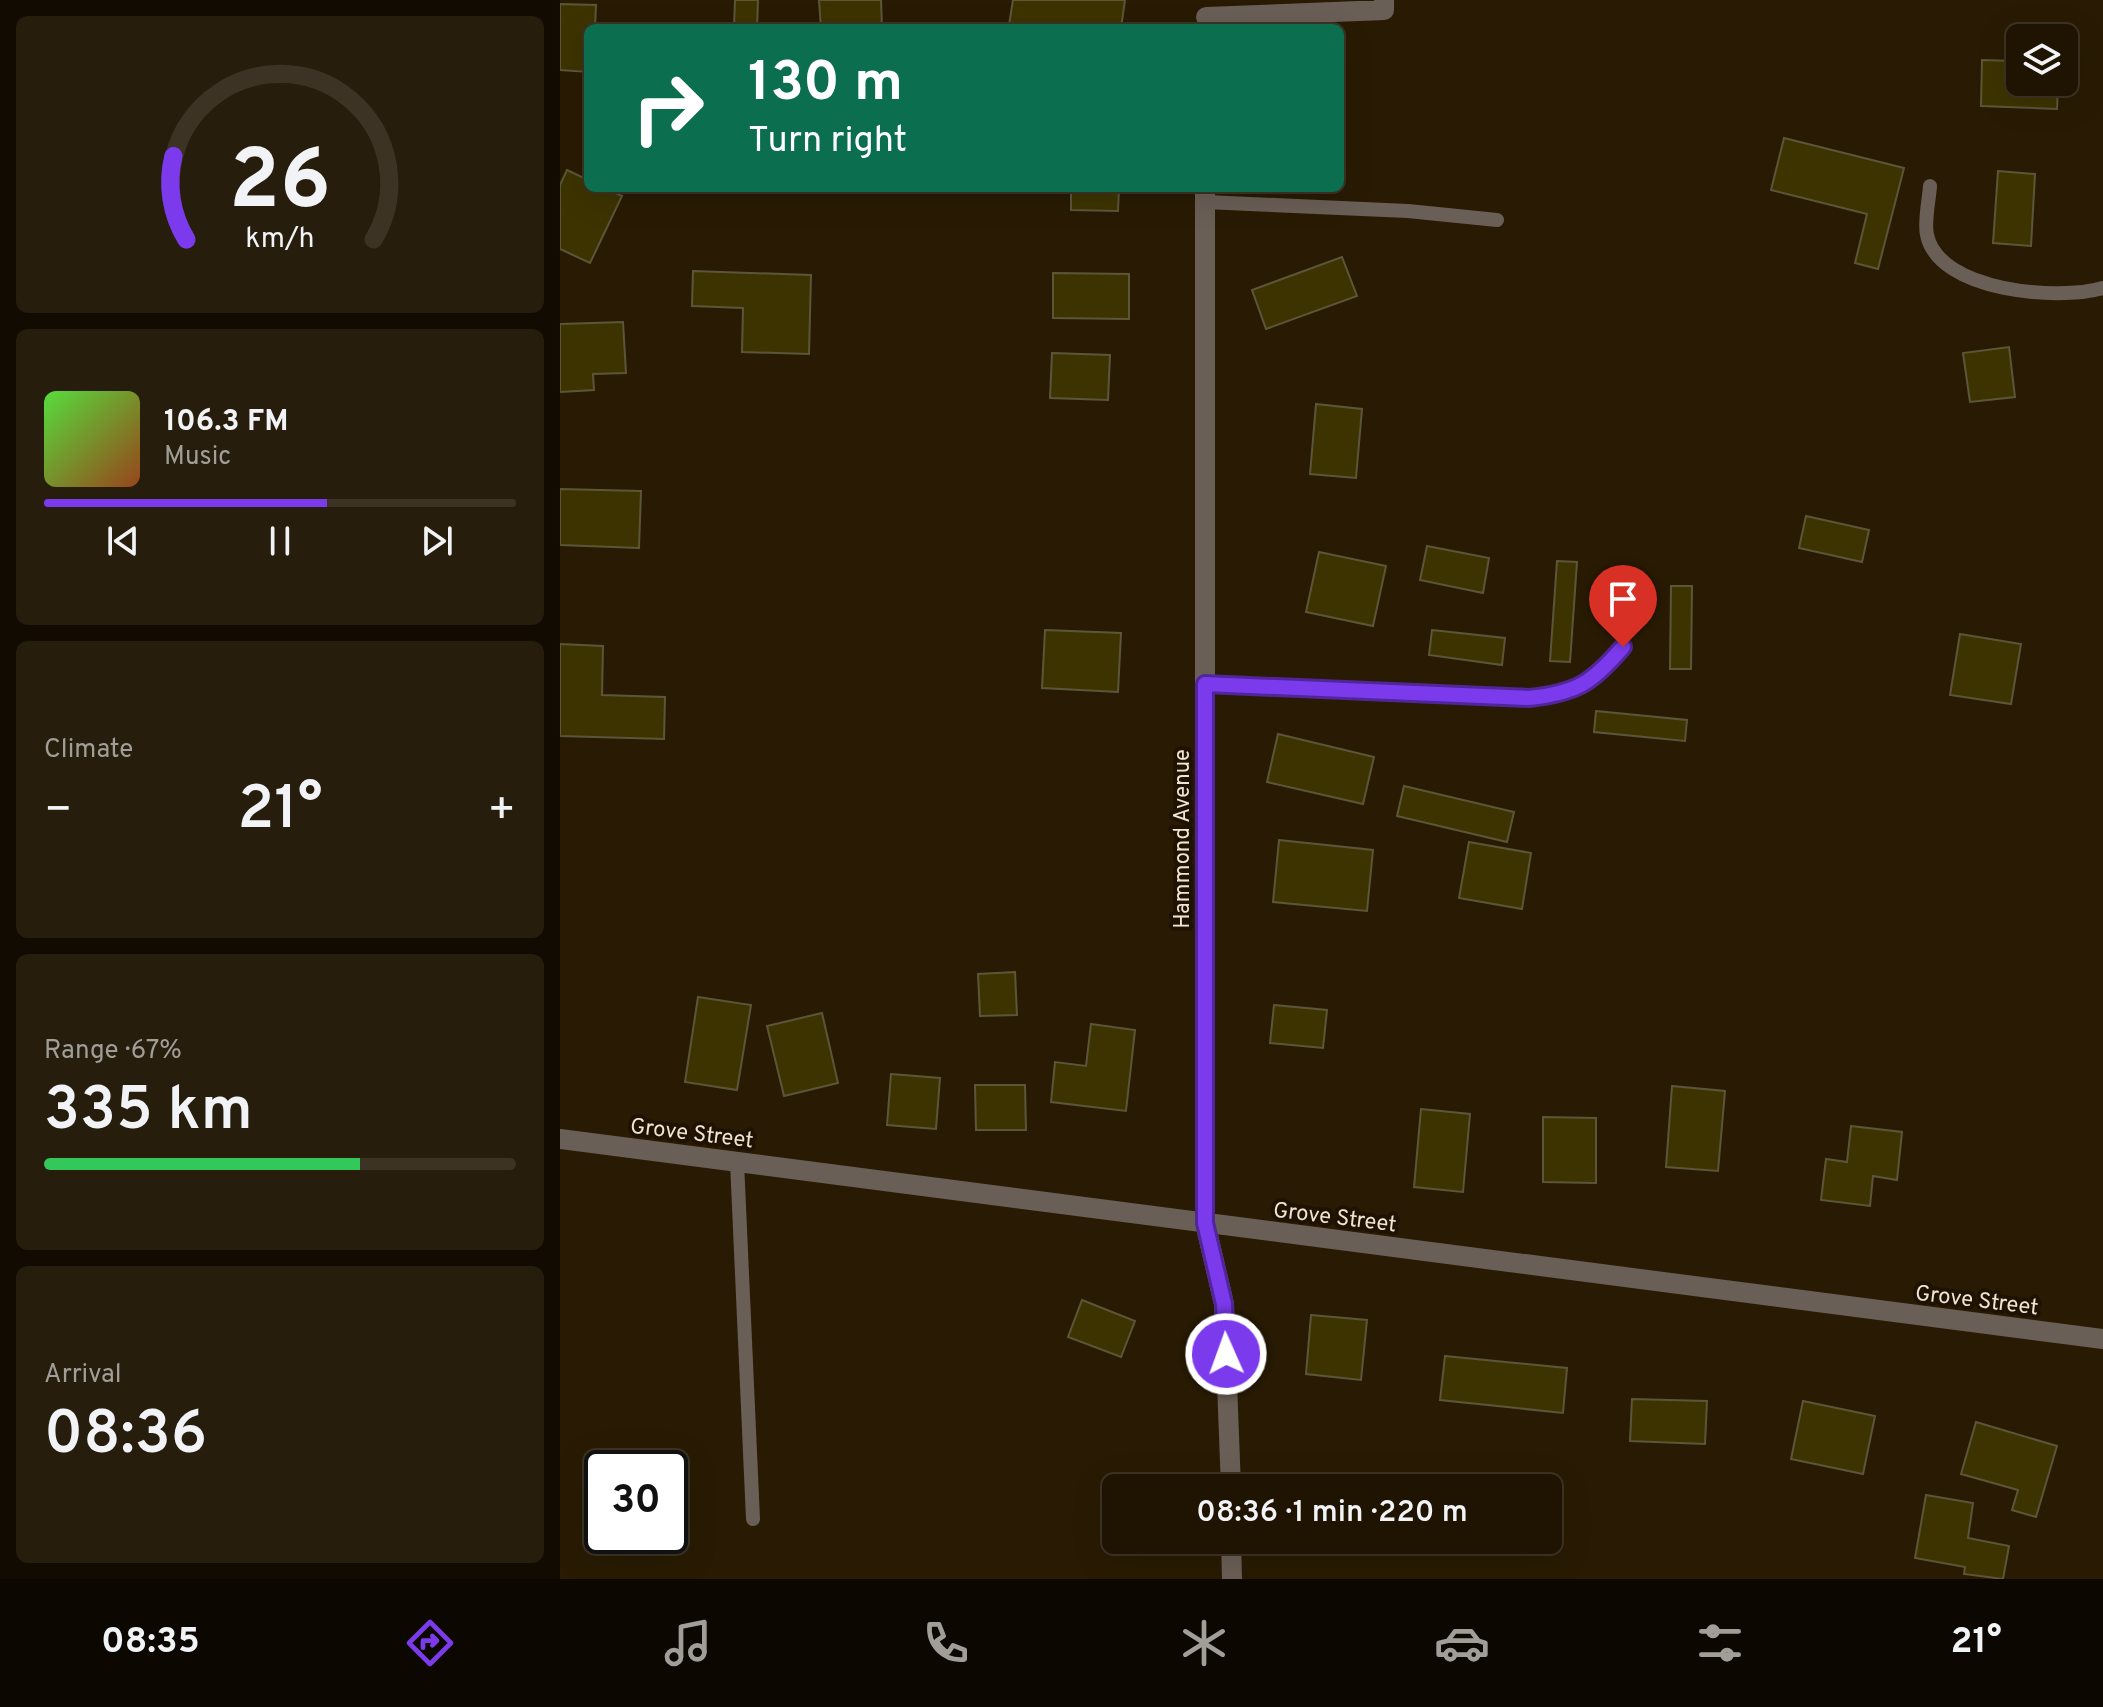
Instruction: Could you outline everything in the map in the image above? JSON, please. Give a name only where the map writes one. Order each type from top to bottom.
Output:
[{"type":"street","points":[[1206,15],[1384,10],[1384,0]]},
{"type":"street","name":"Hammond Avenue","points":[[1205,195],[1205,1223],[1224,1304],[1230,1474]]},
{"type":"street","name":"Grove Street","points":[[560,1139],[2103,1339]]},
{"type":"street","points":[[1231,1554],[1232,1579]]},
{"type":"lane","points":[[1930,186],[1927,236],[1942,261],[1975,280],[2025,292],[2083,294],[2103,288]]},
{"type":"lane","points":[[1205,195],[1497,220]]},
{"type":"lane","points":[[1205,684],[1529,698],[1567,693],[1580,686],[1605,669],[1623,647]]},
{"type":"lane","points":[[737,1162],[753,1519]]},
{"type":"building","points":[[735,0],[758,0],[757,24],[734,24]]},
{"type":"building","points":[[819,0],[881,0],[882,24],[821,24]]},
{"type":"building","points":[[1013,0],[1125,0],[1122,24],[1009,24]]},
{"type":"building","points":[[560,4],[596,5],[595,24],[584,24],[584,72],[560,70]]},
{"type":"building","points":[[1982,60],[2006,61],[2006,96],[2057,96],[2057,109],[1981,106]]},
{"type":"building","points":[[1784,138],[1904,168],[1878,269],[1855,263],[1867,214],[1771,190]]},
{"type":"building","points":[[567,170],[584,178],[584,192],[614,192],[622,196],[590,263],[560,249],[560,185]]},
{"type":"building","points":[[1998,171],[2035,174],[2031,246],[1993,243]]},
{"type":"building","points":[[1071,192],[1119,192],[1118,211],[1071,210]]},
{"type":"building","points":[[1342,257],[1357,296],[1266,329],[1252,290]]},
{"type":"building","points":[[693,271],[811,275],[809,354],[742,352],[743,308],[692,306]]},
{"type":"building","points":[[1053,273],[1129,274],[1129,319],[1053,318]]},
{"type":"building","points":[[623,322],[626,373],[593,374],[594,390],[560,392],[560,324]]},
{"type":"building","points":[[2009,347],[2015,397],[1970,402],[1963,353]]},
{"type":"building","points":[[1052,353],[1110,355],[1108,400],[1050,398]]},
{"type":"building","points":[[1316,404],[1362,409],[1356,478],[1310,474]]},
{"type":"building","points":[[560,489],[641,491],[639,548],[560,545]]},
{"type":"building","points":[[1806,516],[1869,530],[1862,562],[1799,548]]},
{"type":"building","points":[[1427,546],[1489,558],[1483,593],[1420,580]]},
{"type":"building","points":[[1319,552],[1386,566],[1373,626],[1306,612]]},
{"type":"building","points":[[1557,561],[1577,562],[1570,662],[1550,661]]},
{"type":"building","points":[[1671,586],[1692,586],[1691,669],[1670,669]]},
{"type":"building","points":[[1045,630],[1121,633],[1118,692],[1042,688]]},
{"type":"building","points":[[1432,630],[1505,638],[1502,665],[1429,655]]},
{"type":"building","points":[[1960,634],[2021,644],[2011,704],[1950,695]]},
{"type":"building","points":[[560,644],[603,646],[602,695],[665,697],[664,739],[560,736]]},
{"type":"building","points":[[1596,711],[1687,720],[1685,741],[1594,732]]},
{"type":"building","points":[[1278,734],[1374,757],[1363,804],[1267,782]]},
{"type":"building","points":[[1404,786],[1514,812],[1507,842],[1397,816]]},
{"type":"building","points":[[1279,840],[1373,850],[1367,911],[1273,902]]},
{"type":"building","points":[[1469,842],[1531,853],[1522,909],[1459,898]]},
{"type":"building","points":[[1015,972],[1017,1015],[980,1016],[978,974]]},
{"type":"building","points":[[698,997],[751,1005],[737,1090],[685,1082]]},
{"type":"building","points":[[1274,1005],[1327,1010],[1323,1048],[1270,1043]]},
{"type":"building","points":[[822,1013],[838,1083],[784,1096],[767,1026]]},
{"type":"building","points":[[1091,1024],[1135,1030],[1126,1111],[1051,1102],[1055,1062],[1086,1066]]},
{"type":"building","points":[[891,1074],[940,1078],[936,1129],[887,1125]]},
{"type":"building","points":[[975,1085],[1025,1085],[1026,1130],[976,1130]]},
{"type":"building","points":[[1672,1086],[1725,1091],[1718,1171],[1666,1167]]},
{"type":"building","points":[[1421,1109],[1470,1114],[1463,1192],[1414,1187]]},
{"type":"building","points":[[1543,1117],[1596,1118],[1596,1183],[1543,1182]]},
{"type":"building","points":[[1851,1126],[1902,1132],[1897,1180],[1873,1176],[1870,1206],[1821,1200],[1826,1159],[1847,1162]]},
{"type":"building","points":[[1082,1300],[1135,1321],[1121,1357],[1068,1337]]},
{"type":"building","points":[[1311,1315],[1367,1320],[1361,1380],[1306,1374]]},
{"type":"building","points":[[1445,1356],[1567,1368],[1563,1413],[1440,1400]]},
{"type":"building","points":[[1632,1399],[1707,1401],[1705,1444],[1630,1441]]},
{"type":"building","points":[[1803,1401],[1875,1416],[1863,1474],[1791,1459]]},
{"type":"building","points":[[1976,1422],[2057,1446],[2036,1517],[2012,1510],[2018,1490],[1961,1474]]},
{"type":"building","points":[[1926,1495],[1973,1503],[1968,1538],[2009,1546],[2003,1579],[1964,1574],[1965,1567],[1915,1558]]},
{"type":"route","points":[[1226,1354],[1224,1304],[1205,1223],[1205,684],[1529,698],[1567,693],[1580,686],[1605,669],[1623,647]]}]
